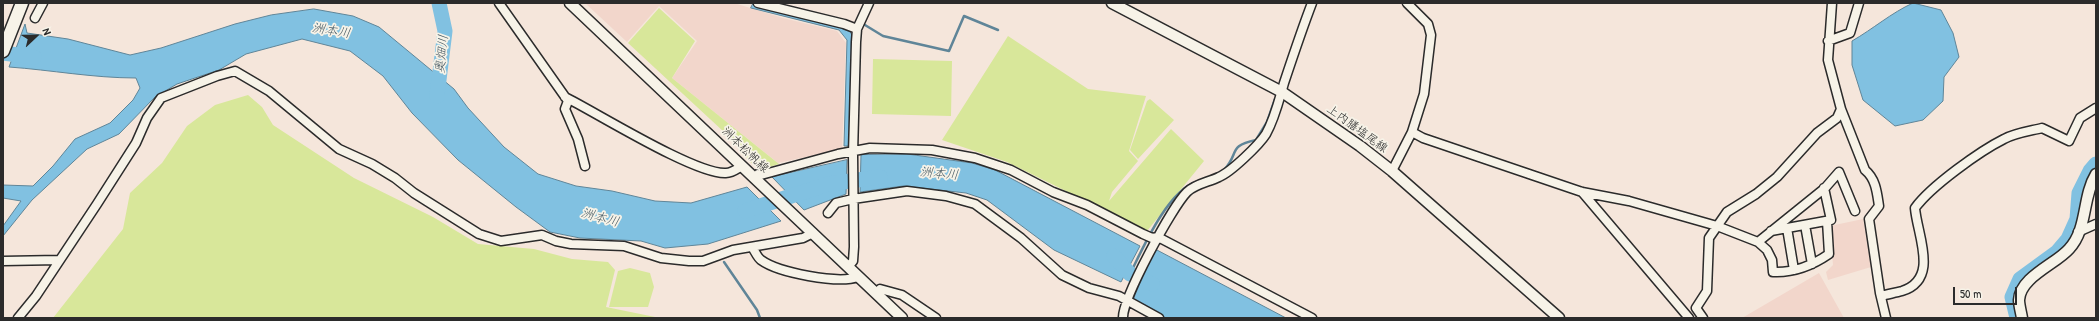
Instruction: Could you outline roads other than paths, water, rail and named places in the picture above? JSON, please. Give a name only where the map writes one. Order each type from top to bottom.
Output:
[{"type":"highway","points":[[3,50],[22,3]]},
{"type":"main road","name":"洲本松帆線","points":[[570,3],[742,166],[757,176],[809,230],[902,318]]},
{"type":"main road","name":"上内膳塩尾線","points":[[1112,3],[1282,92],[1360,146],[1392,171],[1559,318]]},
{"type":"main road","points":[[2022,318],[2019,300],[2022,288],[2070,248],[2084,215],[2086,197],[2096,174]]},
{"type":"street","points":[[36,18],[43,3]]},
{"type":"street","points":[[499,3],[568,101],[565,109],[578,139],[585,166]]},
{"type":"street","points":[[759,3],[844,24],[856,29]]},
{"type":"street","points":[[848,267],[853,261],[853,153],[856,29],[870,3]]},
{"type":"street","points":[[1123,318],[1122,312],[1127,299],[1155,239],[1187,192],[1222,176],[1255,148],[1272,121],[1312,3]]},
{"type":"street","points":[[1392,171],[1412,132],[1424,94],[1431,35],[1428,24],[1407,3]]},
{"type":"street","points":[[1832,3],[1828,41],[1828,60],[1841,109],[1865,170],[1870,174],[1876,189],[1879,206],[1869,219],[1880,296],[1886,318]]},
{"type":"street","points":[[1828,41],[1850,33],[1858,3]]},
{"type":"street","points":[[18,318],[36,296],[136,143],[146,118],[162,98],[218,76],[235,71],[269,91],[339,149],[372,164],[395,178],[414,193],[479,234],[501,240],[542,235],[556,241],[571,244],[624,246],[661,258],[703,261],[733,250],[803,238],[809,230]]},
{"type":"street","points":[[565,97],[679,159],[724,174],[735,171],[742,166]]},
{"type":"street","points":[[1880,296],[1903,290],[1919,280],[1923,272],[1923,248],[1915,208],[1923,197],[1959,168],[2005,138],[2042,128],[2069,141],[2080,118],[2096,108]]},
{"type":"street","points":[[1703,318],[1696,308],[1707,291],[1709,238],[1727,212],[1756,194],[1777,177],[1817,133],[1837,118],[1841,109]]},
{"type":"street","points":[[1412,132],[1423,138],[1582,192],[1628,201],[1718,226],[1758,242],[1768,250],[1772,260],[1773,272],[1786,273],[1812,264],[1830,254],[1827,221]]},
{"type":"street","points":[[757,176],[880,147],[932,150],[975,158],[1011,170],[1053,192],[1087,205],[1312,318]]},
{"type":"street","points":[[1758,242],[1824,188],[1839,172],[1855,210]]},
{"type":"street","points":[[1771,231],[1831,220],[1824,188]]},
{"type":"street","points":[[828,212],[836,204],[853,197],[907,191],[946,196],[975,204],[1021,238],[1062,275],[1089,288],[1127,299],[1159,318]]},
{"type":"street","points":[[1582,192],[1689,318]]},
{"type":"street","points":[[2078,232],[2096,224]]},
{"type":"street","points":[[1805,225],[1812,264]]},
{"type":"street","points":[[1787,228],[1794,270]]},
{"type":"street","points":[[752,247],[760,259],[772,265],[804,276],[849,280],[858,277]]},
{"type":"street","points":[[3,261],[59,260]]},
{"type":"street","points":[[876,293],[880,289],[902,295],[936,318]]},
{"type":"water","points":[[1913,3],[1941,10],[1953,33],[1959,57],[1944,77],[1943,101],[1923,120],[1895,126],[1863,100],[1852,65],[1852,41],[1897,11]]},
{"type":"water","points":[[753,4],[843,25],[850,31],[853,38],[850,146],[844,146],[847,40],[839,30],[751,8]]},
{"type":"water","points":[[314,9],[353,16],[379,27],[454,89],[468,108],[504,147],[538,174],[576,186],[612,191],[655,201],[691,203],[747,187],[781,221],[708,244],[665,248],[641,241],[580,238],[550,232],[516,207],[458,160],[412,113],[383,76],[350,51],[302,39],[246,54],[219,70],[177,84],[155,97],[119,134],[87,149],[32,200],[3,236],[3,226],[21,201],[3,198],[3,185],[33,186],[53,166],[75,139],[110,123],[133,100],[140,88],[136,78],[104,77],[9,67],[25,24],[27,33],[68,39],[130,55],[161,48],[235,24],[271,15]]},
{"type":"water","points":[[907,154],[972,163],[995,170],[1140,246],[1121,282],[1054,250],[987,200],[966,193],[903,186],[860,192],[861,155]]},
{"type":"water","points":[[847,160],[846,194],[804,210],[772,177]]},
{"type":"water","points":[[1155,249],[1286,318],[1166,318],[1131,300]]},
{"type":"waterway","name":"奥畑川","points":[[437,96],[445,31],[439,3]]},
{"type":"waterway","points":[[865,25],[883,36],[949,51],[964,16],[998,30]]},
{"type":"waterway","name":"洲本川","points":[[3,53],[34,57]]},
{"type":"waterway","points":[[1224,170],[1232,159],[1237,148],[1247,142],[1256,140],[1267,122],[1275,99]]},
{"type":"waterway","points":[[2017,318],[2012,297],[2020,279],[2057,252],[2068,239],[2077,219],[2079,193],[2090,171],[2096,164]]},
{"type":"waterway","name":"洲本川","points":[[745,211],[828,184],[880,177]]},
{"type":"waterway","points":[[1130,274],[1149,236],[1166,209],[1175,197],[1185,188],[1196,182]]},
{"type":"waterway","name":"洲本川","points":[[1114,256],[1130,274],[1152,284]]},
{"type":"waterway","points":[[724,262],[757,310],[760,318]]}]
